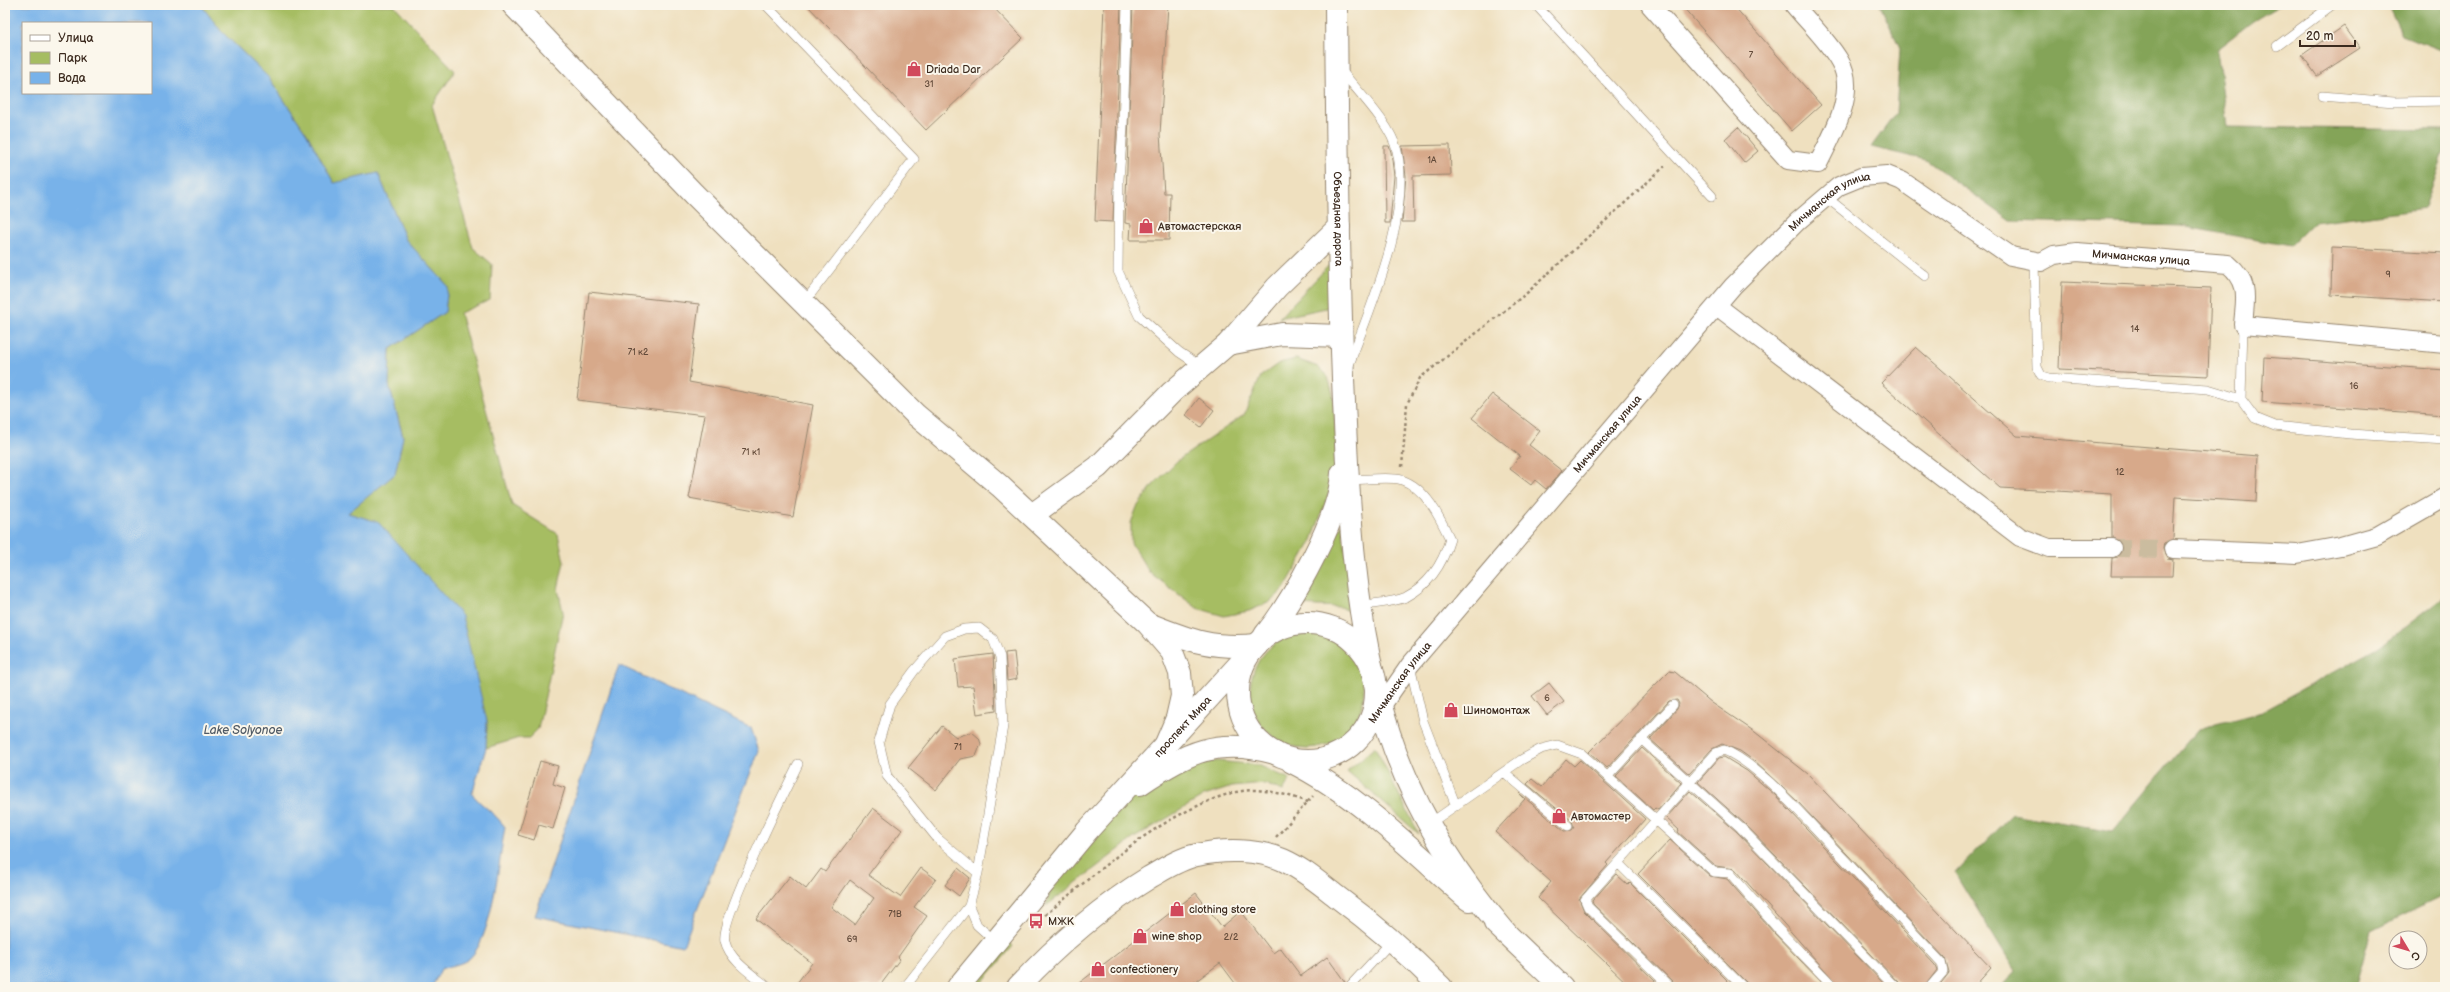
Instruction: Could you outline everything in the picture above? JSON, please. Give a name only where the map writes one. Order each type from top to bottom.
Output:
[{"type":"main road","points":[[513,5],[694,194],[916,415],[1032,515],[1148,624],[1172,652],[1180,673],[1182,696],[1177,718],[1165,746]]},
{"type":"main road","name":"Объездная дорога","points":[[1336,5],[1341,336],[1344,380],[1345,434]]},
{"type":"main road","points":[[1032,515],[1098,467],[1200,366],[1228,344],[1277,287],[1339,226]]},
{"type":"main road","points":[[1228,344],[1282,334],[1341,336]]},
{"type":"main road","points":[[1345,434],[1359,606],[1389,733],[1404,774],[1429,824],[1462,876],[1506,933]]},
{"type":"main road","name":"проспект Мира","points":[[958,987],[1087,831],[1257,645],[1293,595],[1328,523],[1342,480],[1345,434]]},
{"type":"main road","points":[[1148,624],[1187,640],[1203,644],[1221,647],[1257,645]]},
{"type":"main road","points":[[1087,831],[1135,788],[1184,758],[1205,749],[1228,746],[1250,746],[1274,753],[1291,760],[1308,761],[1326,759],[1340,753],[1354,743],[1365,730],[1372,715],[1376,700],[1374,673],[1360,647],[1349,636],[1324,625],[1294,624],[1280,628],[1257,645],[1244,664],[1239,680],[1240,707],[1251,732],[1261,744],[1274,753],[1324,780],[1403,842],[1506,933],[1562,987]]},
{"type":"main road","points":[[1018,987],[1039,964],[1086,923],[1125,893],[1166,868],[1196,855],[1238,852],[1261,853],[1283,860],[1306,872],[1393,940],[1441,987]]},
{"type":"street","points":[[1650,5],[1788,160],[1818,164],[1836,128],[1847,88],[1840,61],[1794,5]]},
{"type":"street","name":"Мичманская улица","points":[[1365,730],[1410,665],[1733,286],[1798,221],[1839,186],[1861,177],[1888,175],[1902,181],[2012,256],[2034,263],[2041,262],[2054,255],[2077,252],[2228,264],[2239,273],[2246,288],[2243,325]]},
{"type":"street","points":[[1717,306],[2020,537],[2049,548],[2112,548]]},
{"type":"street","points":[[2243,325],[2445,344]]},
{"type":"street","points":[[2173,549],[2297,554],[2327,549],[2377,536],[2445,497]]},
{"type":"lane","points":[[766,5],[914,159],[803,304]]},
{"type":"lane","points":[[1127,5],[1118,271],[1139,316],[1180,352],[1200,366]]},
{"type":"lane","points":[[1536,5],[1712,196]]},
{"type":"lane","points":[[2277,46],[2332,5]]},
{"type":"lane","points":[[1337,64],[1388,129],[1397,150],[1399,178],[1397,219],[1378,287],[1344,380]]},
{"type":"lane","points":[[2322,96],[2394,102],[2445,101]]},
{"type":"lane","points":[[1826,197],[1925,276]]},
{"type":"lane","points":[[2034,263],[2037,367],[2041,375],[2054,380],[2208,389],[2241,399],[2255,418],[2275,426],[2350,434],[2445,440]]},
{"type":"lane","points":[[2241,399],[2243,325]]},
{"type":"lane","points":[[1349,480],[1401,479],[1415,487],[1431,504],[1450,539],[1444,558],[1434,574],[1406,597],[1359,606]]},
{"type":"lane","points":[[905,987],[969,906],[978,873],[1003,726],[1000,657],[993,639],[979,628],[964,629],[945,636],[914,670],[890,704],[879,742],[886,776],[937,838],[978,873]]},
{"type":"lane","points":[[1410,665],[1423,721],[1456,806]]},
{"type":"lane","points":[[1608,776],[1673,705]]},
{"type":"lane","points":[[1642,739],[1742,828],[1895,987]]},
{"type":"lane","points":[[1429,824],[1504,772],[1541,749],[1557,745],[1582,754],[1658,820],[1674,838],[1714,872],[1730,873],[1778,929],[1834,987]]},
{"type":"lane","points":[[1670,987],[1585,904],[1585,900],[1619,864],[1716,753],[1724,750],[1731,753],[1791,803],[1940,962],[1943,972],[1930,987]]},
{"type":"lane","points":[[768,987],[732,956],[724,940],[729,912],[798,764]]},
{"type":"lane","points":[[1504,772],[1568,826]]},
{"type":"lane","points":[[1619,864],[1743,987]]},
{"type":"lane","points":[[969,906],[977,925],[996,942]]},
{"type":"lane","points":[[1349,987],[1393,940]]},
{"type":"path","points":[[1401,479],[1407,404],[1420,378],[1528,292],[1676,157]]},
{"type":"path","points":[[1261,853],[1308,802],[1324,780],[1374,738],[1389,733]]},
{"type":"path","points":[[1041,918],[1127,847],[1149,832],[1214,798],[1256,790],[1289,795],[1308,802]]},
{"type":"green space","points":[[201,5],[394,5],[455,71],[432,105],[473,248],[492,264],[490,300],[460,313],[512,505],[558,534],[564,562],[558,589],[563,612],[538,729],[529,738],[519,738],[486,748],[487,721],[347,513],[395,474],[403,436],[389,385],[390,349],[445,312],[448,286],[406,240],[378,173],[334,184],[307,134],[269,78],[221,31]]},
{"type":"green space","points":[[1880,5],[2280,5],[2253,21],[2217,49],[2227,127],[2445,130],[2445,149],[2425,208],[2314,222],[2290,246],[2181,226],[2011,221],[1926,160],[1871,147],[1896,113],[1900,48]]},
{"type":"green space","points":[[2388,5],[2445,5],[2445,52],[2402,35]]},
{"type":"green space","points":[[1335,259],[1335,306],[1279,318]]},
{"type":"green space","points":[[1296,359],[1318,367],[1328,377],[1333,394],[1336,444],[1334,479],[1312,540],[1284,589],[1270,602],[1249,611],[1224,616],[1197,608],[1149,572],[1131,543],[1131,523],[1137,507],[1154,484],[1177,461],[1244,415],[1261,376],[1279,363]]},
{"type":"green space","points":[[1342,524],[1354,614],[1340,607],[1296,605]]},
{"type":"green space","points":[[2445,596],[2445,895],[2371,931],[2356,984],[2346,987],[2001,987],[2015,971],[1955,873],[2012,814],[2113,831],[2198,729],[2262,712],[2378,648]]},
{"type":"green space","points":[[1307,634],[1318,635],[1329,639],[1339,644],[1347,651],[1354,659],[1359,669],[1363,680],[1363,702],[1359,713],[1354,723],[1347,731],[1339,738],[1329,743],[1318,747],[1307,748],[1296,747],[1285,743],[1275,738],[1267,731],[1260,723],[1255,713],[1251,702],[1250,691],[1251,680],[1255,669],[1260,659],[1267,651],[1275,644],[1285,639],[1296,635]]},
{"type":"green space","points":[[1375,747],[1419,834],[1347,771]]},
{"type":"green space","points":[[1217,761],[1258,765],[1290,779],[1283,791],[1265,784],[1232,787],[1204,796],[1134,838],[1046,906],[1052,884],[1104,825],[1142,789],[1194,764]]},
{"type":"green space","points":[[1007,941],[1013,946],[978,987],[967,987]]},
{"type":"water","name":"Lake Solyonoe","points":[[5,5],[201,5],[221,31],[269,78],[307,134],[334,183],[378,173],[406,240],[448,286],[445,312],[390,349],[389,385],[403,437],[395,474],[348,513],[378,522],[462,616],[487,721],[486,748],[472,794],[505,827],[494,896],[490,915],[478,947],[467,960],[441,969],[432,987],[5,987]]},
{"type":"water","points":[[619,665],[751,728],[759,751],[683,946],[535,916]]},
{"type":"building","points":[[807,5],[991,5],[1023,38],[926,130]]},
{"type":"building","points":[[1104,5],[1121,5],[1113,222],[1095,221]]},
{"type":"building","points":[[1133,5],[1168,5],[1160,134],[1164,193],[1170,193],[1169,240],[1130,240],[1131,224],[1125,223]]},
{"type":"building","points":[[1681,5],[1733,5],[1821,105],[1792,131]]},
{"type":"building","points":[[2344,26],[2360,48],[2317,76],[2302,55]]},
{"type":"building","points":[[1738,127],[1758,151],[1744,163],[1725,139]]},
{"type":"building","points":[[1450,145],[1451,175],[1413,176],[1414,222],[1402,222],[1406,176],[1402,146]]},
{"type":"building","points":[[1384,146],[1389,146],[1391,152],[1394,176],[1390,223],[1385,223]]},
{"type":"building","points":[[2332,247],[2445,253],[2445,302],[2331,295]]},
{"type":"building","points":[[2062,282],[2211,288],[2208,376],[2059,369]]},
{"type":"building","points":[[589,292],[699,304],[689,382],[813,405],[793,517],[689,498],[705,415],[577,400]]},
{"type":"building","points":[[1916,347],[2017,436],[2258,456],[2256,502],[2175,497],[2173,539],[2164,543],[2163,549],[2167,558],[2173,559],[2172,576],[2111,576],[2112,558],[2118,557],[2122,548],[2121,542],[2112,538],[2112,494],[2000,488],[1881,383]]},
{"type":"building","points":[[2264,357],[2445,370],[2445,415],[2262,402]]},
{"type":"building","points":[[1492,394],[1540,431],[1529,445],[1562,471],[1546,489],[1535,480],[1531,485],[1510,469],[1520,456],[1472,418]]},
{"type":"building","points":[[1199,398],[1214,410],[1201,427],[1186,415]]},
{"type":"building","points":[[1014,652],[1017,679],[1007,681],[1005,653]]},
{"type":"building","points":[[993,654],[996,711],[977,714],[973,686],[958,687],[955,659]]},
{"type":"building","points":[[1669,671],[1675,672],[1712,703],[1755,732],[1808,774],[1991,968],[1974,987],[1938,987],[1949,973],[1945,958],[1797,801],[1754,761],[1740,751],[1722,744],[1712,749],[1689,774],[1650,739],[1677,709],[1679,704],[1677,700],[1669,701],[1607,768],[1589,752]]},
{"type":"building","points":[[1549,683],[1564,702],[1547,715],[1532,696]]},
{"type":"building","points":[[942,726],[956,737],[972,732],[979,738],[981,744],[976,756],[960,759],[936,790],[908,768]]},
{"type":"building","points":[[1642,748],[1681,783],[1658,810],[1655,808],[1653,810],[1616,776]]},
{"type":"building","points":[[1724,757],[1747,771],[1775,795],[1935,965],[1937,970],[1924,987],[1901,987],[1899,983],[1745,824],[1698,782],[1719,758]]},
{"type":"building","points":[[1566,759],[1574,766],[1580,760],[1645,819],[1606,863],[1608,865],[1579,899],[1584,911],[1661,987],[1631,987],[1538,898],[1551,882],[1495,832],[1525,799],[1519,793],[1564,831],[1572,830],[1574,827],[1572,821],[1527,784],[1532,779],[1542,787]]},
{"type":"building","points":[[540,761],[558,766],[553,784],[565,788],[553,829],[539,825],[534,840],[518,835]]},
{"type":"building","points":[[1690,791],[1737,832],[1887,987],[1840,987],[1735,869],[1716,866],[1678,832],[1679,830],[1666,818]]},
{"type":"building","points":[[873,808],[902,830],[868,875],[900,897],[921,868],[936,879],[914,907],[927,916],[898,957],[900,959],[879,987],[794,987],[812,963],[756,919],[790,876],[806,889],[821,869],[825,872]],"holes":[[[850,880],[874,898],[855,925],[831,907]]]},
{"type":"building","points":[[1670,840],[1710,876],[1727,879],[1774,933],[1826,987],[1749,987],[1747,983],[1638,874]]},
{"type":"building","points":[[958,868],[970,878],[959,896],[945,885]]},
{"type":"building","points":[[1616,874],[1628,885],[1630,883],[1734,987],[1676,987],[1674,983],[1593,904],[1592,901]]},
{"type":"building","points":[[1196,893],[1222,927],[1241,911],[1273,953],[1280,948],[1301,976],[1327,957],[1345,982],[1343,987],[1238,987],[1220,963],[1188,987],[1074,987]]},
{"type":"tunnel","points":[[2112,548],[2173,549]]},
{"type":"place","name":"Driada Dar","points":[[914,69]]},
{"type":"place","name":"Автомастерская","points":[[1146,226]]},
{"type":"place","name":"Шиномонтаж","points":[[1451,710]]},
{"type":"place","name":"Автомастер","points":[[1559,816]]},
{"type":"place","name":"clothing store","points":[[1177,909]]},
{"type":"place","name":"МЖК","points":[[1036,921]]},
{"type":"place","name":"wine shop","points":[[1140,936]]},
{"type":"place","name":"confectionery","points":[[1098,969]]}]
